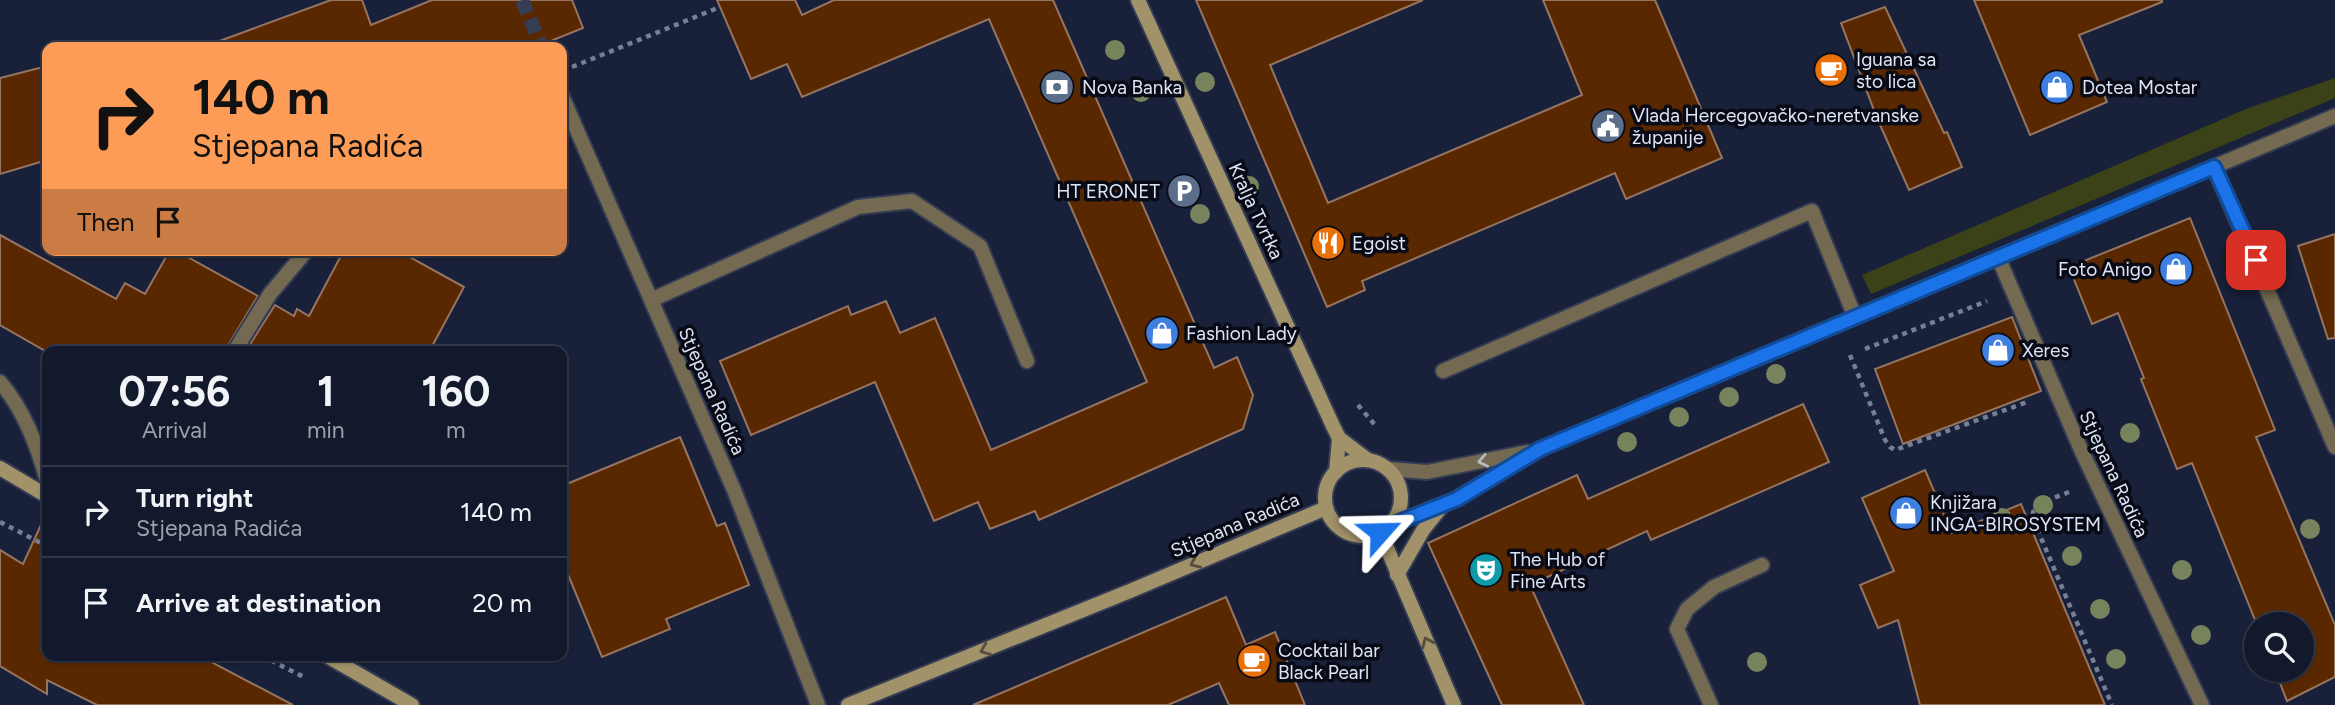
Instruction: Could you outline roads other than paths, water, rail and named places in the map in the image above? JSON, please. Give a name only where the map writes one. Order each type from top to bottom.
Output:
[{"type":"street","name":"Kralja Tvrtka","points":[[1138,0],[1339,438]]},
{"type":"street","name":"Stjepana Radića","points":[[567,107],[734,490],[818,705]]},
{"type":"street","points":[[1368,460],[1356,460],[1336,472],[1328,482],[1325,495],[1326,508],[1332,520],[1341,529],[1354,535],[1367,536],[1443,505],[1540,449],[2335,116]]},
{"type":"street","points":[[2214,167],[2335,447]]},
{"type":"street","points":[[651,300],[859,207],[912,201],[980,246],[1027,361]]},
{"type":"street","points":[[1443,371],[1812,211],[1855,317]]},
{"type":"street","points":[[238,346],[270,294],[302,256]]},
{"type":"street","name":"Stjepana Radića","points":[[1998,257],[2096,481],[2202,705]]},
{"type":"street","points":[[0,382],[24,416],[42,462]]},
{"type":"street","points":[[1339,438],[1368,460],[1389,470],[1427,472],[1540,449]]},
{"type":"street","points":[[1336,472],[1339,438]]},
{"type":"street","points":[[0,468],[42,493]]},
{"type":"street","points":[[1385,529],[1398,516],[1401,491],[1397,479],[1389,470]]},
{"type":"street","points":[[1397,575],[1423,530],[1443,505]]},
{"type":"street","name":"Stjepana Radića","points":[[848,705],[1326,508]]},
{"type":"street","points":[[1385,529],[1397,575],[1454,705]]},
{"type":"street","points":[[1711,705],[1677,629],[1687,609],[1714,587],[1762,565]]},
{"type":"street","points":[[336,661],[412,705]]},
{"type":"tunnel","points":[[522,0],[540,42]]},
{"type":"place","name":"Iguana sa sto lica","points":[[1831,70]]},
{"type":"place","name":"Nova Banka","points":[[1057,87]]},
{"type":"place","name":"Dotea Mostar","points":[[2057,87]]},
{"type":"place","name":"Vlada Hercegovačko-neretvanske županije","points":[[1608,126]]},
{"type":"place","name":"HT ERONET","points":[[1184,191]]},
{"type":"place","name":"Egoist","points":[[1328,243]]},
{"type":"place","name":"Foto Anigo","points":[[2176,269]]},
{"type":"place","name":"Fashion Lady","points":[[1162,333]]},
{"type":"place","name":"Xeres","points":[[1998,350]]},
{"type":"place","name":"Knjižara INGA-BIROSYSTEM","points":[[1906,513]]},
{"type":"place","name":"The Hub of Fine Arts","points":[[1486,570]]},
{"type":"place","name":"Cocktail bar Black Pearl","points":[[1254,661]]}]
